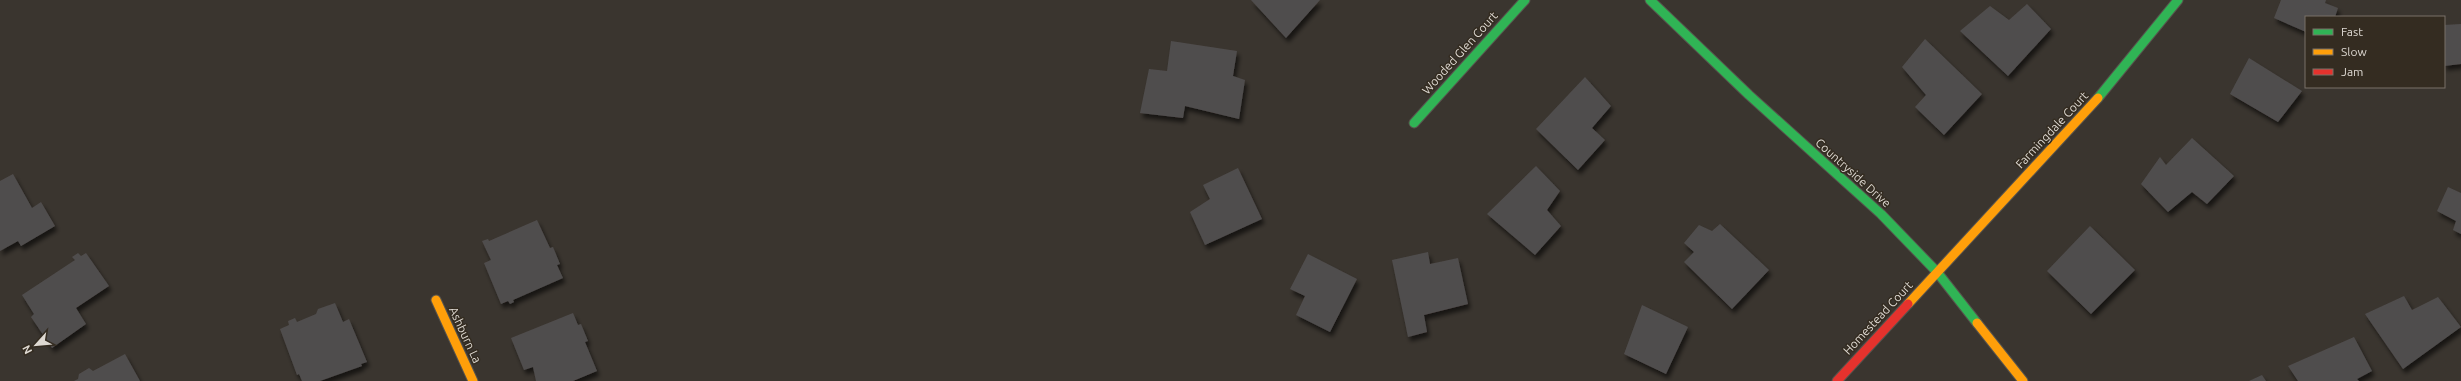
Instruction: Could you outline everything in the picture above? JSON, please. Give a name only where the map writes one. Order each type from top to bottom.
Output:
[{"type":"street","name":"Wooded Glen Court","points":[[1414,123],[1524,0]]},
{"type":"street","name":"Countryside Drive","points":[[1650,0],[1749,95],[1881,214],[1937,272],[2023,381]]},
{"type":"street","name":"Farmingdale Court","points":[[1937,272],[2090,108],[2178,0]]},
{"type":"street","name":"Homestead Court","points":[[1837,381],[1937,272]]},
{"type":"street","name":"Ashburn La","points":[[436,300],[473,381]]},
{"type":"building","points":[[1251,0],[1320,0],[1286,38]]},
{"type":"building","points":[[2281,0],[2326,0],[2325,3],[2338,8],[2335,16],[2305,16],[2305,32],[2274,18]]},
{"type":"building","points":[[2027,4],[2051,29],[2008,76],[1960,31],[1990,6],[2009,20]]},
{"type":"building","points":[[2461,24],[2461,64],[2445,66],[2445,25]]},
{"type":"building","points":[[1925,39],[1982,94],[1944,135],[1915,107],[1926,95],[1902,67]]},
{"type":"building","points":[[1171,41],[1237,51],[1233,76],[1245,80],[1239,119],[1185,106],[1183,118],[1140,113],[1149,69],[1167,71]]},
{"type":"building","points":[[2249,58],[2302,91],[2278,122],[2230,94]]},
{"type":"building","points":[[1585,77],[1611,106],[1592,128],[1605,140],[1578,170],[1536,129]]},
{"type":"building","points":[[2192,138],[2234,176],[2207,204],[2192,192],[2168,212],[2141,184],[2160,157],[2166,165]]},
{"type":"building","points":[[1536,166],[1560,191],[1547,210],[1561,226],[1535,255],[1487,214]]},
{"type":"building","points":[[1238,168],[1262,219],[1205,245],[1190,212],[1210,199],[1203,185]]},
{"type":"building","points":[[13,174],[32,208],[41,202],[55,226],[21,246],[18,241],[0,251],[0,181]]},
{"type":"building","points":[[2448,187],[2461,193],[2461,234],[2453,230],[2456,221],[2437,211]]},
{"type":"building","points":[[537,220],[550,248],[553,247],[560,264],[557,265],[563,278],[513,300],[514,302],[510,304],[508,301],[501,304],[484,263],[491,260],[482,241],[488,239],[489,241]]},
{"type":"building","points":[[1720,224],[1769,270],[1732,309],[1684,262],[1694,252],[1684,243],[1699,225],[1712,231]]},
{"type":"building","points":[[2090,226],[2135,270],[2091,314],[2047,271]]},
{"type":"building","points":[[1428,252],[1430,264],[1458,258],[1468,304],[1424,315],[1427,332],[1408,337],[1392,260]]},
{"type":"building","points":[[78,253],[81,256],[86,253],[109,286],[76,308],[86,324],[52,348],[31,317],[34,314],[22,295],[75,260],[72,257]]},
{"type":"building","points":[[1308,254],[1357,279],[1330,332],[1296,315],[1305,296],[1290,289]]},
{"type":"building","points":[[2404,296],[2412,310],[2438,297],[2461,327],[2403,369],[2365,314]]},
{"type":"building","points":[[335,303],[343,322],[349,319],[367,362],[361,364],[362,366],[320,381],[302,381],[299,374],[297,375],[280,329],[289,325],[288,321],[295,318],[297,322],[316,314],[318,309]]},
{"type":"building","points":[[1642,305],[1688,327],[1666,374],[1624,354]]},
{"type":"building","points":[[573,313],[578,325],[581,324],[588,341],[585,342],[597,371],[573,381],[536,381],[533,367],[524,370],[511,338]]},
{"type":"building","points":[[2354,337],[2372,371],[2357,379],[2359,381],[2298,381],[2288,366]]},
{"type":"building","points":[[125,354],[140,381],[74,381],[78,379],[79,374],[89,368],[93,371]]},
{"type":"building","points":[[2262,375],[2266,381],[2249,381]]},
{"type":"traffic: fast","points":[[1414,123],[1525,0]]},
{"type":"traffic: fast","points":[[1650,0],[1749,95],[1881,214],[1937,272],[1977,323]]},
{"type":"traffic: fast","points":[[2098,98],[2178,0]]},
{"type":"traffic: slow","points":[[1908,304],[2098,98]]},
{"type":"traffic: slow","points":[[436,300],[473,381]]},
{"type":"traffic: slow","points":[[1977,323],[2023,381]]},
{"type":"traffic: jam","points":[[1837,381],[1908,304]]}]
